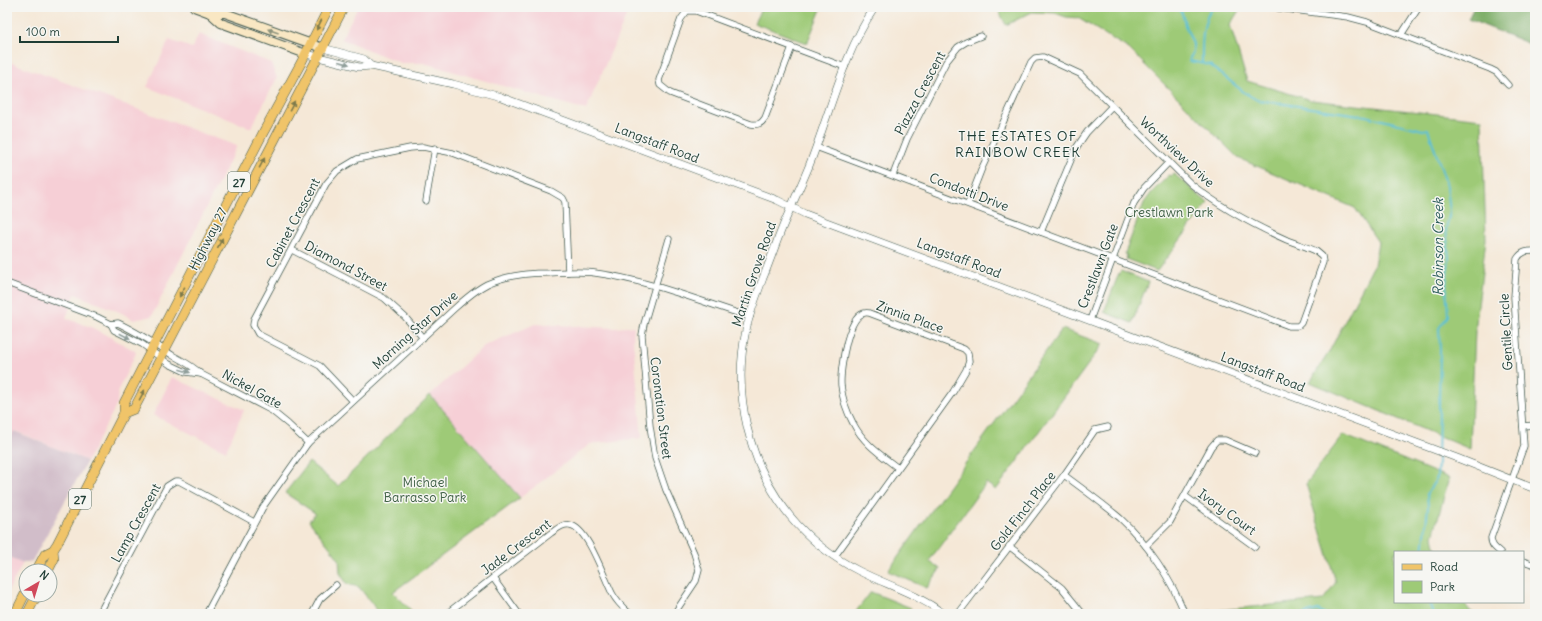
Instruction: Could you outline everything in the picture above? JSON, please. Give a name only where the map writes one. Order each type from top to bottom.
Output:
[{"type":"main road","name":"Langstaff Road","points":[[194,7],[210,13],[225,13],[323,48]]},
{"type":"main road","name":"Highway 27","points":[[52,563],[54,559],[53,550],[124,414],[124,403],[329,7]]},
{"type":"main road","name":"Highway 27","points":[[124,414],[134,409],[344,7]]},
{"type":"main road","name":"Langstaff Road","points":[[210,13],[221,23],[306,54]]},
{"type":"main road","name":"Highway 27","points":[[40,563],[45,554],[53,550]]},
{"type":"main road","points":[[15,614],[20,603]]},
{"type":"main road","points":[[27,614],[32,603]]},
{"type":"street","name":"Martin Grove Road","points":[[875,7],[860,32],[845,67],[816,147],[781,232],[750,316],[746,329],[742,357],[741,384],[746,421],[756,456],[772,489],[791,517],[812,538],[835,556],[859,571],[910,592],[944,614]]},
{"type":"street","points":[[1401,35],[1418,7]]},
{"type":"street","points":[[1278,8],[1348,17],[1366,22],[1490,69],[1496,72],[1508,85]]},
{"type":"street","points":[[792,47],[762,123],[751,124],[670,92],[660,85],[660,74],[681,19],[687,11],[691,10],[792,47],[845,67]]},
{"type":"street","name":"Piazza Crescent","points":[[893,175],[907,139],[946,62],[958,47],[966,42],[982,36]]},
{"type":"street","name":"Langstaff Road","points":[[323,48],[364,59],[371,66]]},
{"type":"street","name":"Langstaff Road","points":[[306,54],[359,67],[371,66],[453,84],[501,97],[778,200],[804,214],[1458,458],[1535,489]]},
{"type":"street","name":"Worthview Drive","points":[[968,204],[982,168],[1031,62],[1035,58],[1043,57],[1080,74],[1191,184],[1215,202],[1267,230],[1316,251],[1322,256],[1323,262],[1301,323],[1298,326],[1289,326],[1113,259]]},
{"type":"street","points":[[1042,232],[1076,148],[1087,132],[1112,106]]},
{"type":"street","name":"Condotti Drive","points":[[816,147],[1113,259]]},
{"type":"street","name":"Cabinet Crescent","points":[[353,401],[320,366],[258,334],[254,328],[254,319],[326,184],[342,166],[365,156],[410,148],[435,148],[453,153],[551,191],[563,198],[566,209],[568,272]]},
{"type":"street","points":[[426,201],[435,148]]},
{"type":"street","name":"Crestlawn Gate","points":[[1090,320],[1139,195],[1169,162]]},
{"type":"street","points":[[654,287],[669,239]]},
{"type":"street","name":"Diamond Street","points":[[292,250],[384,298],[423,338]]},
{"type":"street","name":"Gentile Circle","points":[[1499,551],[1491,543],[1491,538],[1524,446],[1514,297],[1517,259],[1520,253],[1535,251]]},
{"type":"street","name":"Morning Star Drive","points":[[206,614],[254,522],[272,493],[308,443],[466,299],[487,284],[518,274],[568,272],[600,274],[654,287],[750,316]]},
{"type":"street","points":[[7,283],[112,324],[118,322],[163,354]]},
{"type":"street","name":"Coronation Street","points":[[654,287],[642,335],[653,445],[660,475],[694,553],[699,570],[696,581],[674,614]]},
{"type":"street","name":"Zinnia Place","points":[[835,556],[953,392],[966,370],[970,357],[964,349],[869,313],[862,313],[859,314],[855,322],[842,359],[841,386],[844,400],[850,419],[860,434],[871,447],[898,468]]},
{"type":"street","points":[[112,324],[114,330],[142,344],[153,347]]},
{"type":"street","name":"Nickel Gate","points":[[153,347],[163,354],[194,366],[201,374]]},
{"type":"street","name":"Nickel Gate","points":[[163,354],[169,364],[186,372],[201,374],[272,411],[308,443]]},
{"type":"street","points":[[1523,426],[1535,425]]},
{"type":"street","name":"Gold Finch Place","points":[[958,614],[1064,475],[1095,430],[1108,427]]},
{"type":"street","points":[[1146,546],[1170,522],[1211,446],[1217,440],[1225,440],[1256,453]]},
{"type":"street","points":[[1064,475],[1120,519],[1146,546],[1162,569],[1185,614]]},
{"type":"street","name":"Lamp Crescent","points":[[99,614],[167,486],[171,483],[179,482],[254,522]]},
{"type":"street","name":"Ivory Court","points":[[1185,496],[1255,547]]},
{"type":"street","name":"Jade Crescent","points":[[446,614],[560,527],[569,524],[576,527],[584,536],[612,593],[620,605],[630,614]]},
{"type":"street","points":[[1009,546],[1062,588],[1083,614]]},
{"type":"street","points":[[1524,561],[1535,566]]},
{"type":"street","points":[[493,578],[519,614]]},
{"type":"street","points":[[312,614],[320,599],[336,585]]},
{"type":"shaded area","points":[[358,7],[630,7],[586,110],[424,63],[401,63],[341,39]]},
{"type":"shaded area","points":[[199,34],[271,63],[277,78],[251,128],[147,87],[169,40],[192,48]]},
{"type":"shaded area","points":[[7,61],[237,146],[152,316],[134,320],[122,313],[75,294],[66,318],[93,328],[134,350],[136,353],[118,390],[117,404],[87,461],[15,431],[7,445]]},
{"type":"shaded area","points":[[535,324],[616,328],[634,326],[633,340],[642,438],[590,444],[520,498],[430,395],[484,346]]},
{"type":"shaded area","points":[[172,377],[244,410],[226,451],[153,415]]},
{"type":"shaded area","points":[[14,431],[87,461],[32,561],[23,563],[7,556],[7,445]]},
{"type":"shaded area","points":[[7,556],[23,563],[18,563],[18,572],[7,593]]},
{"type":"green space","points":[[762,7],[822,7],[807,43],[754,23]]},
{"type":"green space","points":[[997,7],[1241,7],[1230,25],[1247,81],[1311,100],[1482,119],[1486,239],[1475,331],[1470,449],[1310,382],[1329,352],[1374,265],[1378,242],[1355,208],[1238,158],[1129,49],[1078,18],[1066,17],[1055,13],[1032,12],[1006,25]]},
{"type":"green space","points":[[1474,7],[1535,7],[1535,46],[1468,19]]},
{"type":"green space","name":"Crestlawn Park","points":[[1174,174],[1208,203],[1157,271],[1126,259],[1127,256],[1125,253],[1144,203],[1152,192],[1169,175],[1171,176]]},
{"type":"green space","points":[[1121,271],[1148,282],[1132,323],[1104,312]]},
{"type":"green space","points":[[1062,329],[1103,344],[996,490],[986,483],[929,561],[940,569],[927,588],[888,571]]},
{"type":"green space","name":"Michael Barrasso Park","points":[[430,395],[520,498],[393,592],[415,614],[380,614],[359,587],[347,584],[340,573],[339,559],[309,521],[315,513],[285,493],[309,462],[338,486]]},
{"type":"green space","points":[[1343,435],[1449,478],[1433,536],[1436,551],[1394,551],[1394,603],[1464,603],[1470,611],[1475,614],[1201,614],[1201,612],[1323,600],[1336,582],[1306,484]]},
{"type":"green space","points":[[871,592],[911,608],[907,614],[854,614]]},
{"type":"waterway","name":"Robinson Creek","points":[[1176,7],[1182,13],[1193,44],[1193,52],[1190,61],[1210,65],[1245,93],[1257,100],[1366,116],[1423,130],[1428,129],[1447,186],[1450,212],[1446,229],[1449,258],[1446,284],[1448,316],[1439,328],[1440,350],[1437,478],[1427,493],[1428,507],[1423,551]]},
{"type":"waterway","points":[[1202,63],[1204,26],[1213,7]]},
{"type":"waterway","name":"Robinson Creek","points":[[1429,603],[1433,614]]},
{"type":"waterway","points":[[1304,614],[1318,610],[1325,614]]},
{"type":"district","name":"THE ESTATES OF RAINBOW CREEK","points":[[1018,144]]}]
